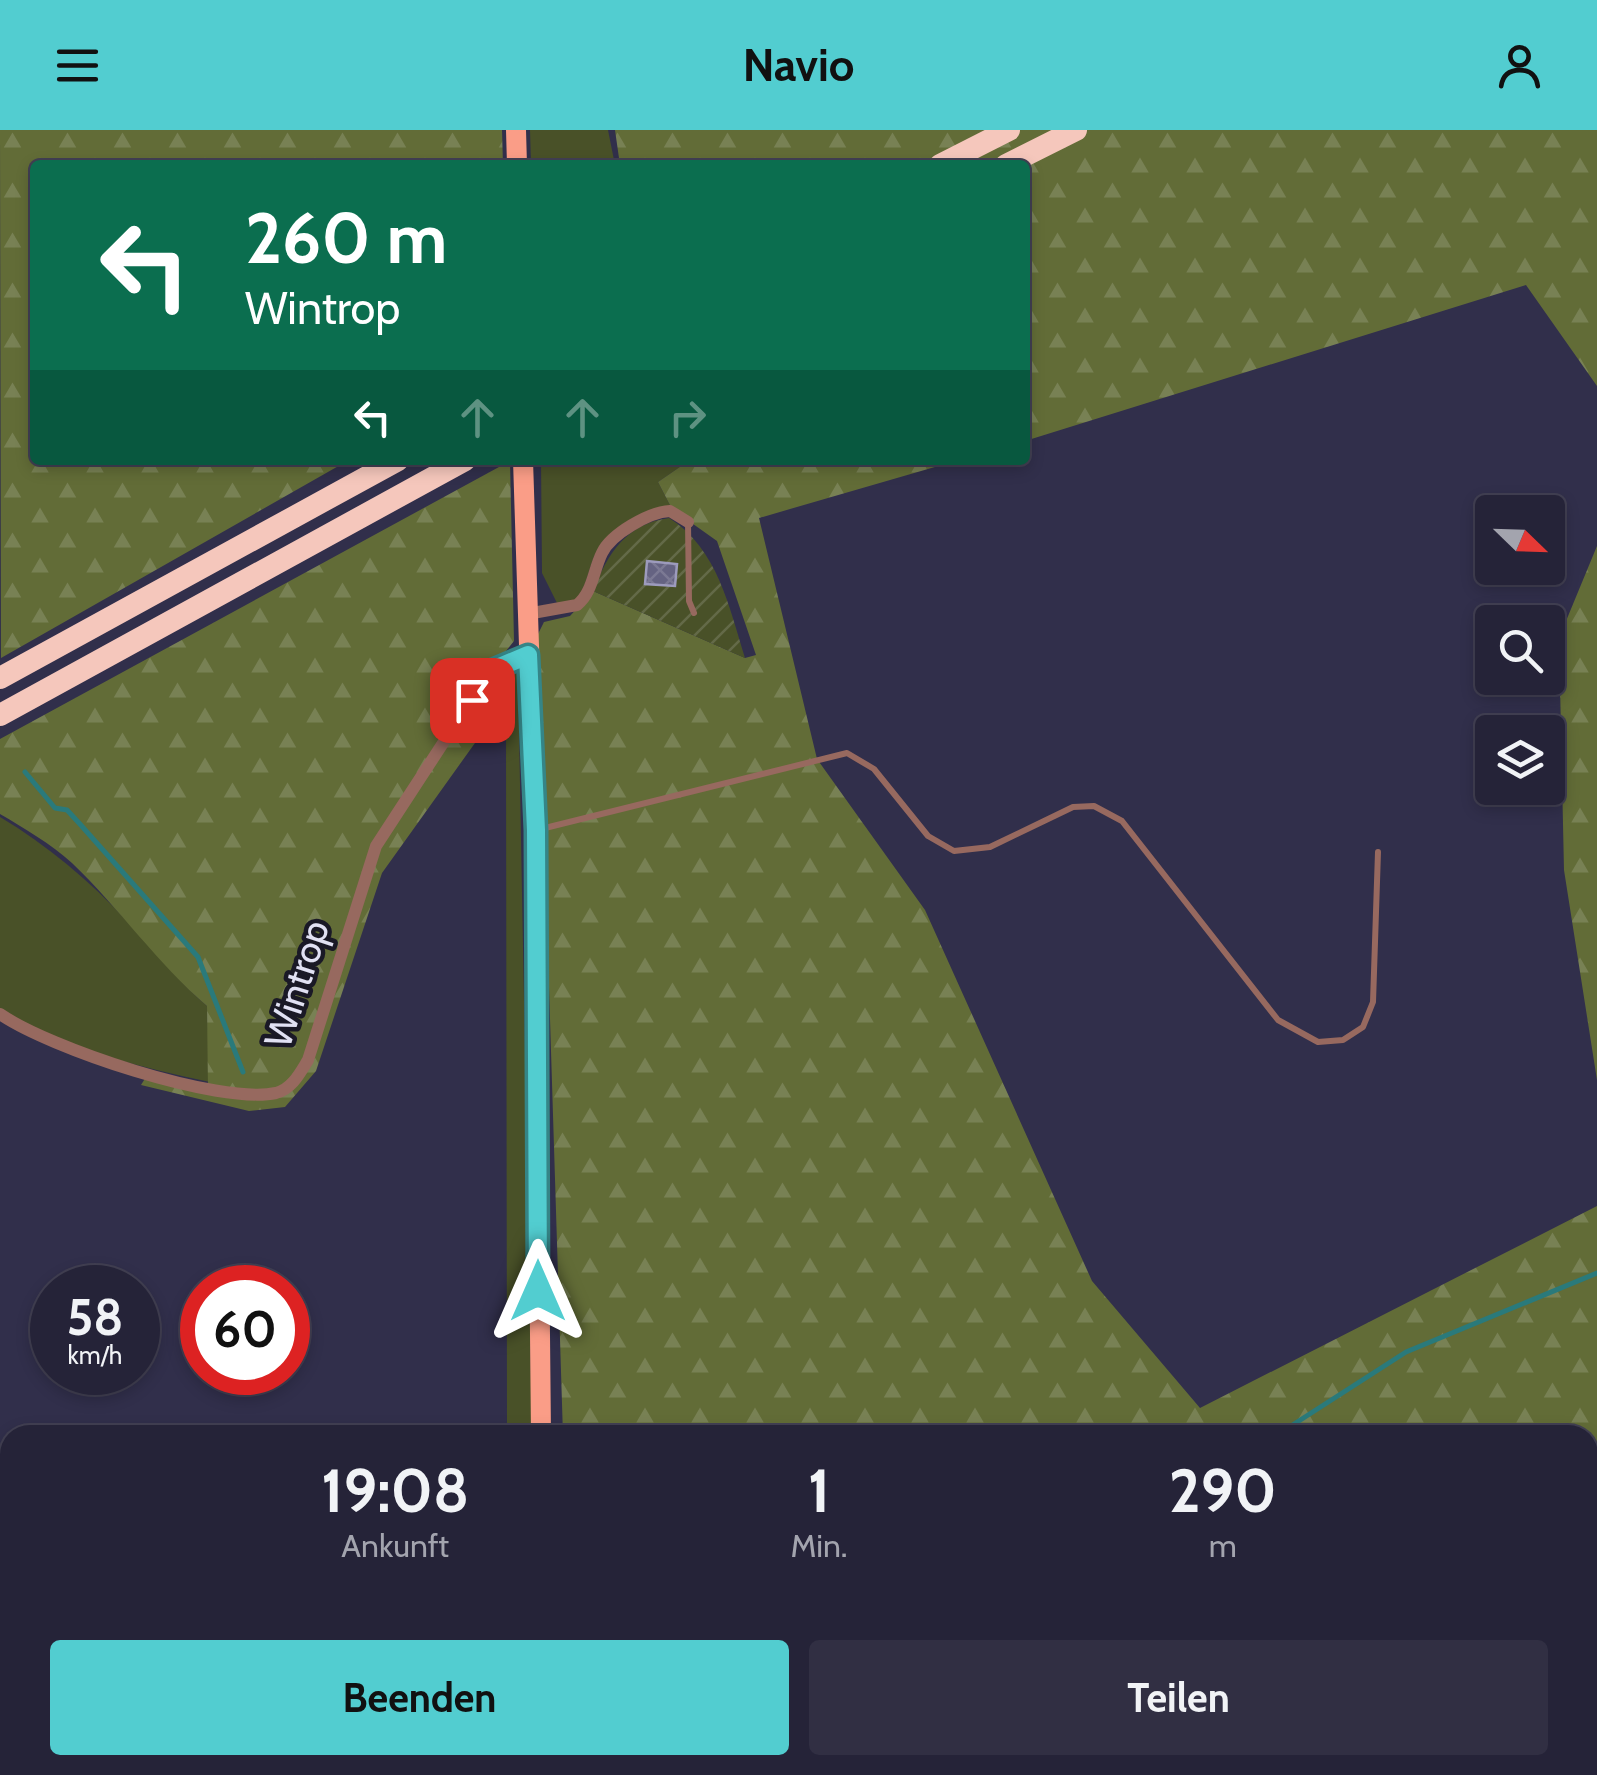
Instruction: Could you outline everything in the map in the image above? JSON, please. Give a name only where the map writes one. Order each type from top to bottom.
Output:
[{"type":"highway","points":[[950,160],[1008,130]]},
{"type":"highway","points":[[1016,160],[1076,130]]},
{"type":"highway","points":[[0,678],[389,465]]},
{"type":"highway","points":[[0,716],[456,465]]},
{"type":"main road","points":[[516,130],[516,160]]},
{"type":"main road","points":[[523,465],[536,830],[541,1425]]},
{"type":"street","points":[[527,614],[577,605],[589,590],[606,547],[648,516],[670,512],[688,522]]},
{"type":"street","name":"Wintrop","points":[[0,1014],[25,1032],[151,1074],[238,1093],[277,1093],[288,1087],[308,1060],[376,846],[490,671],[528,655]]},
{"type":"lane","points":[[688,522],[689,601],[694,613]]},
{"type":"lane","points":[[536,830],[848,753],[874,769],[928,836],[954,851],[990,846],[1073,807],[1094,806],[1122,820],[1278,1020],[1318,1042],[1343,1040],[1363,1027],[1373,1002],[1378,852]]},
{"type":"green space","points":[[0,130],[502,130],[503,160],[30,160],[30,465],[340,465],[1,658]]},
{"type":"green space","points":[[530,130],[608,130],[614,160],[531,160]]},
{"type":"green space","points":[[615,130],[1597,130],[1597,386],[1526,285],[1030,439],[1030,160],[619,160]]},
{"type":"green space","points":[[503,465],[510,465],[514,641],[481,682],[489,689],[495,715],[382,873],[316,1071],[285,1107],[249,1111],[141,1085],[146,1077],[208,1089],[207,1006],[72,863],[0,814],[0,739]]},
{"type":"green space","points":[[541,465],[683,465],[658,482],[672,509],[637,517],[607,537],[594,557],[579,596],[572,602],[557,603],[542,573]]},
{"type":"green space","points":[[683,465],[942,465],[759,518],[817,759],[925,910],[1092,1281],[1200,1408],[1597,1206],[1597,1425],[563,1425],[538,634],[544,622],[570,616],[593,591],[745,658],[756,655],[717,541],[672,509],[658,482]]},
{"type":"green space","points":[[669,518],[686,531],[710,562],[727,599],[745,658],[593,591],[620,542],[641,527]]},
{"type":"green space","points":[[1597,546],[1597,1080],[1564,870],[1565,715],[1561,715],[1560,695],[1565,695],[1565,623]]},
{"type":"green space","points":[[512,671],[518,675],[532,1425],[507,1425],[506,738],[489,689],[494,679]]},
{"type":"green space","points":[[0,817],[83,878],[207,1006],[210,1082],[102,1054],[50,1035],[0,1009]]},
{"type":"building","points":[[647,561],[677,564],[675,586],[645,584]]},
{"type":"waterway","points":[[25,772],[55,808],[67,810],[198,957],[243,1072]]},
{"type":"waterway","points":[[1293,1425],[1406,1352],[1597,1273]]},
{"type":"route","points":[[472,700],[490,671],[528,655],[536,830],[538,1291]]}]
